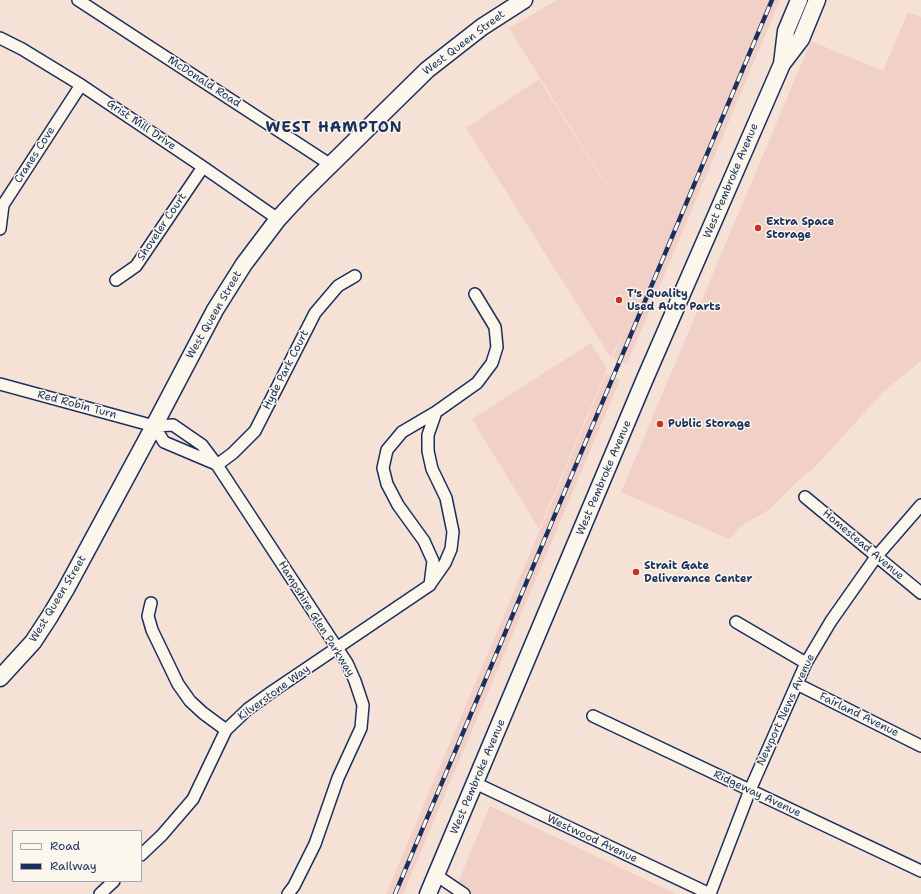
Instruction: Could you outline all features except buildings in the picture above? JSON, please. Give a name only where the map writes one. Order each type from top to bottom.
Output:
[{"type":"main road","name":"West Queen Street","points":[[0,678],[33,642],[50,616],[154,426],[215,310],[244,264],[278,219],[427,70],[482,27],[524,0]]},
{"type":"main road","name":"West Pembroke Avenue","points":[[782,64],[786,31],[799,0]]},
{"type":"main road","name":"West Pembroke Avenue","points":[[428,894],[648,374],[782,64],[801,38],[817,0]]},
{"type":"street","name":"McDonald Road","points":[[78,0],[331,165]]},
{"type":"street","name":"Grist Mill Drive","points":[[0,38],[22,49],[81,85],[278,219]]},
{"type":"street","name":"Cranes Cove","points":[[0,229],[3,205],[81,85]]},
{"type":"street","name":"Shoveler Court","points":[[116,280],[136,266],[203,167]]},
{"type":"street","name":"Hyde Park Court","points":[[217,465],[233,453],[255,431],[316,313],[338,286],[355,276]]},
{"type":"street","points":[[430,585],[434,561],[424,541],[398,505],[387,484],[383,468],[387,450],[402,432],[436,412],[477,383],[492,363],[497,347],[495,327],[475,294]]},
{"type":"street","name":"Red Robin Turn","points":[[0,384],[154,426]]},
{"type":"street","name":"Kilverstone Way","points":[[142,854],[162,835],[192,799],[226,730],[248,709],[430,585],[445,563],[450,549],[453,532],[446,498],[432,469],[428,451],[428,435],[436,412]]},
{"type":"street","name":"Hampshire Glen Parkway","points":[[154,426],[173,425],[202,445],[217,465],[347,663],[363,705],[361,728],[338,778],[315,844],[294,886],[288,894]]},
{"type":"street","points":[[154,426],[164,442],[217,465]]},
{"type":"street","name":"Homestead Avenue","points":[[805,497],[921,593]]},
{"type":"street","name":"Newport News Avenue","points":[[710,894],[750,790],[806,663],[831,621],[876,557],[921,505]]},
{"type":"street","points":[[151,603],[148,616],[152,630],[178,684],[190,701],[226,730]]},
{"type":"street","points":[[736,622],[806,663]]},
{"type":"street","name":"Fairland Avenue","points":[[797,684],[921,746]]},
{"type":"street","name":"Ridgeway Avenue","points":[[593,716],[921,870]]},
{"type":"street","name":"Westwood Avenue","points":[[475,783],[710,894]]},
{"type":"street","points":[[436,875],[464,894]]},
{"type":"street","points":[[100,894],[113,882]]},
{"type":"shaded area","points":[[557,0],[780,0],[627,364],[613,358],[625,327],[611,358],[466,128],[539,79],[654,261],[509,28]]},
{"type":"shaded area","points":[[908,12],[921,17],[921,361],[883,392],[816,466],[801,478],[770,509],[741,526],[729,539],[621,492],[811,41],[883,71]]},
{"type":"shaded area","points":[[591,343],[607,369],[539,529],[472,419]]},
{"type":"shaded area","points":[[606,374],[620,380],[403,894],[386,894]]},
{"type":"shaded area","points":[[490,806],[676,894],[453,894]]},
{"type":"railway","points":[[395,894],[772,0]]},
{"type":"place","name":"Extra Space Storage","points":[[758,228]]},
{"type":"place","name":"T's Quality Used Auto Parts","points":[[619,300]]},
{"type":"place","name":"Public Storage","points":[[660,424]]},
{"type":"place","name":"Strait Gate Deliverance Center","points":[[636,572]]},
{"type":"district","name":"WEST HAMPTON","points":[[334,128]]}]
